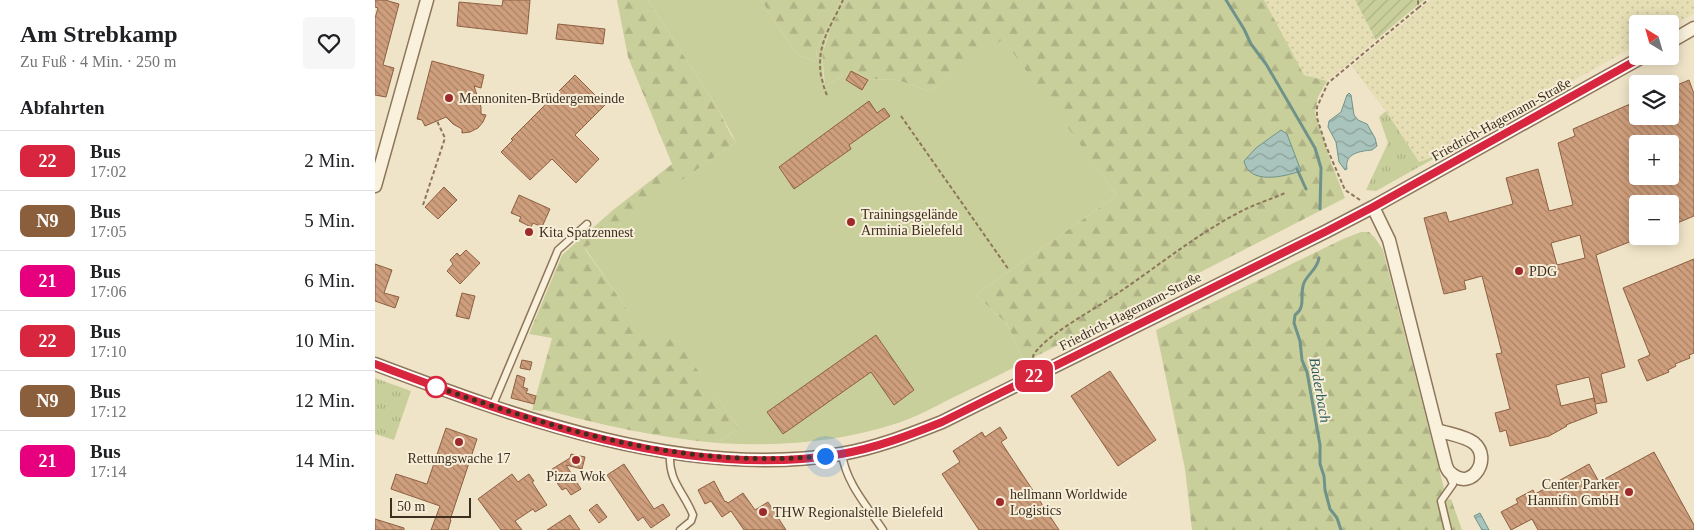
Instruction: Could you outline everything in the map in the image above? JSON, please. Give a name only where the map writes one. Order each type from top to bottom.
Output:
[{"type":"street","points":[[375,186],[427,0]]},
{"type":"street","points":[[1679,37],[1694,28]]},
{"type":"street","name":"Friedrich-Hagemann-Straße","points":[[375,364],[492,407],[545,424],[595,437],[670,452],[733,459],[763,460],[841,454],[906,436],[942,422],[1373,207],[1629,64]]},
{"type":"street","points":[[1373,207],[1389,240],[1437,430],[1448,471],[1457,478],[1464,480],[1470,478],[1480,468],[1481,454],[1477,445],[1437,430]]},
{"type":"lane","points":[[492,407],[558,250],[587,224]]},
{"type":"lane","points":[[670,452],[671,476],[693,515],[691,521],[681,530]]},
{"type":"lane","points":[[841,454],[849,479],[883,530]]},
{"type":"lane","points":[[1448,471],[1453,484],[1441,501],[1448,530]]},
{"type":"path","points":[[827,95],[822,80],[820,56],[823,42],[843,0]]},
{"type":"path","points":[[1418,0],[1418,8]]},
{"type":"path","points":[[1373,207],[1345,190],[1326,146],[1317,118],[1317,107],[1328,83],[1427,0]]},
{"type":"path","points":[[901,116],[1009,270]]},
{"type":"path","points":[[423,205],[445,138],[437,121]]},
{"type":"path","points":[[1040,373],[1033,356],[1037,349],[1047,340],[1114,297],[1196,238],[1237,214],[1285,193]]},
{"type":"shaded area","points":[[1264,0],[1355,0],[1376,40],[1327,81],[1304,75]]},
{"type":"shaded area","points":[[1431,0],[1694,0],[1694,14],[1679,22],[1679,15],[1629,15],[1629,49],[1444,153],[1419,162],[1386,111],[1352,66]]},
{"type":"green space","points":[[617,0],[648,0],[717,107],[736,142],[585,249],[652,345],[671,332],[739,428],[717,443],[652,434],[609,426],[545,410],[532,410],[552,338],[529,334],[562,255],[613,210],[672,164],[628,57]]},
{"type":"green space","name":"Trainingsgelände Arminia Bielefeld","points":[[648,0],[761,0],[797,55],[816,61],[817,48],[841,0],[845,0],[826,41],[823,60],[825,86],[853,70],[869,79],[897,80],[929,91],[1003,39],[1117,195],[976,295],[1007,324],[1025,362],[920,414],[879,429],[811,442],[717,443],[739,428],[671,333],[652,346],[585,248],[736,142],[717,107]]},
{"type":"green space","points":[[761,0],[841,0],[817,48],[816,61],[797,55]]},
{"type":"green space","points":[[845,0],[1264,0],[1304,75],[1327,81],[1318,97],[1315,113],[1345,198],[1025,362],[1007,324],[976,295],[1117,195],[1003,40],[929,91],[897,80],[869,79],[853,70],[825,86],[822,55],[831,27]]},
{"type":"green space","points":[[1355,0],[1424,0],[1376,40]]},
{"type":"green space","points":[[1386,111],[1419,162],[1444,153],[1376,191],[1366,190],[1388,143],[1379,117]]},
{"type":"green space","points":[[1361,232],[1369,232],[1383,250],[1447,500],[1451,499],[1462,530],[1192,530],[1185,469],[1156,330]]},
{"type":"green space","points":[[375,378],[411,391],[394,440],[375,434]]},
{"type":"water","points":[[1349,93],[1351,95],[1354,115],[1358,120],[1367,124],[1377,146],[1372,150],[1358,152],[1351,156],[1348,159],[1347,169],[1345,170],[1339,162],[1336,142],[1328,127],[1329,121],[1341,112]]},
{"type":"water","points":[[1281,130],[1287,134],[1301,171],[1276,177],[1252,174],[1247,169],[1244,161],[1256,148]]},
{"type":"water","points":[[1480,513],[1489,530],[1482,530],[1474,516]]},
{"type":"building","points":[[375,0],[385,0],[399,4],[383,65],[394,68],[386,97],[375,95],[375,18],[378,8],[375,7]]},
{"type":"building","points":[[503,0],[530,0],[527,34],[457,26],[459,2],[502,6]]},
{"type":"building","points":[[558,24],[605,29],[603,44],[556,39]]},
{"type":"building","name":"Mennoniten-Brüdergemeinde","points":[[432,61],[484,75],[481,88],[474,86],[481,107],[481,114],[486,115],[478,128],[462,133],[462,129],[446,117],[425,126],[422,120],[417,119]]},
{"type":"building","points":[[851,71],[868,80],[862,90],[846,80]]},
{"type":"building","points":[[575,75],[605,105],[575,135],[599,159],[576,183],[552,159],[530,180],[501,152],[513,140],[511,139]]},
{"type":"building","points":[[1689,80],[1694,94],[1694,216],[1679,222],[1679,195],[1629,195],[1629,242],[1596,255],[1625,367],[1601,374],[1607,402],[1595,404],[1597,413],[1566,425],[1549,436],[1510,446],[1506,430],[1500,432],[1495,413],[1510,409],[1496,354],[1502,353],[1482,276],[1464,281],[1466,289],[1444,294],[1424,218],[1446,212],[1449,222],[1513,204],[1506,178],[1538,169],[1549,211],[1573,205],[1558,143],[1575,136],[1573,129],[1629,104],[1629,125],[1679,125],[1679,84]],"holes":[[[1580,235],[1585,258],[1557,265],[1551,243]],[[1589,377],[1595,402],[1594,398],[1561,406],[1556,385]]]},
{"type":"building","points":[[869,101],[877,113],[884,108],[890,116],[849,145],[851,149],[794,189],[779,167]]},
{"type":"building","points":[[444,187],[457,200],[438,219],[425,207]]},
{"type":"building","points":[[519,195],[550,209],[542,227],[533,223],[531,227],[519,221],[521,217],[511,213]]},
{"type":"building","points":[[466,250],[480,263],[460,284],[447,271],[453,264],[450,260],[457,253],[460,256]]},
{"type":"building","points":[[1694,259],[1694,353],[1689,355],[1690,358],[1675,364],[1676,366],[1668,370],[1669,372],[1647,381],[1638,360],[1650,355],[1623,288]]},
{"type":"building","points":[[375,264],[392,270],[384,293],[399,297],[395,308],[375,301]]},
{"type":"building","points":[[462,293],[475,296],[469,319],[456,316]]},
{"type":"building","points":[[876,335],[914,390],[894,405],[871,372],[783,434],[767,412]]},
{"type":"building","points":[[522,360],[532,362],[530,370],[520,368]]},
{"type":"building","name":"hellmann Worldwide Logistics","points":[[1110,371],[1156,440],[1118,466],[1071,396]]},
{"type":"building","points":[[517,375],[525,378],[523,387],[528,389],[526,393],[536,396],[534,404],[511,398]]},
{"type":"building","name":"hellmann Worldwide Logistics","points":[[1000,427],[1007,438],[1001,442],[1059,530],[979,530],[942,474],[960,462],[953,451],[982,432],[985,437]]},
{"type":"building","points":[[446,428],[477,439],[448,530],[431,530],[440,506],[391,489],[396,474],[427,484]]},
{"type":"building","name":"Center Parker Hannifin GmbH","points":[[1654,452],[1694,525],[1694,530],[1538,530],[1532,519],[1511,530],[1501,512],[1518,503],[1516,499],[1533,490],[1535,494],[1589,464],[1599,482]]},
{"type":"building","points":[[571,454],[585,457],[582,469],[566,465],[581,489],[571,495],[566,488],[562,490],[549,471],[570,458]]},
{"type":"building","points":[[624,464],[654,509],[663,504],[670,515],[651,528],[643,517],[638,521],[607,475]]},
{"type":"building","points":[[512,474],[518,482],[529,474],[547,505],[535,512],[533,509],[515,521],[522,530],[501,530],[478,499]]},
{"type":"building","points":[[714,481],[725,502],[728,503],[743,493],[755,510],[768,502],[786,530],[744,530],[731,511],[722,517],[711,501],[705,504],[698,490]]},
{"type":"building","points":[[597,504],[607,517],[599,523],[589,510]]},
{"type":"building","points":[[570,515],[580,530],[547,530]]},
{"type":"building","points":[[375,519],[404,528],[404,530],[375,530]]},
{"type":"waterway","name":"Baderbach","points":[[1226,0],[1315,148],[1321,168],[1320,209]]},
{"type":"waterway","name":"Baderbach","points":[[1297,169],[1306,189]]},
{"type":"waterway","name":"Baderbach","points":[[1319,258],[1316,266],[1304,282],[1302,305],[1295,315],[1294,323],[1300,341],[1302,360],[1307,372],[1320,445],[1320,464],[1324,476],[1325,490],[1330,509],[1337,518],[1341,530]]},
{"type":"bus line","name":"22","points":[[375,364],[545,424],[619,443],[670,452],[733,459],[791,459],[841,454],[906,436],[942,422],[1273,256],[1327,231],[1629,64]]},
{"type":"place","name":"Mennoniten-Brüdergemeinde","points":[[449,98]]},
{"type":"place","name":"Trainingsgelände Arminia Bielefeld","points":[[851,222]]},
{"type":"place","name":"Kita Spatzennest","points":[[529,232]]},
{"type":"place","name":"PDG","points":[[1519,271]]},
{"type":"place","name":"Rettungswache 17","points":[[459,442]]},
{"type":"place","name":"Pizza Wok","points":[[576,460]]},
{"type":"place","name":"Center Parker Hannifin GmbH","points":[[1629,492]]},
{"type":"place","name":"hellmann Worldwide Logistics","points":[[1000,502]]},
{"type":"place","name":"THW Regionalstelle Bielefeld","points":[[763,512]]},
{"type":"route","points":[[436,387],[434,386],[545,424],[619,443],[682,454],[733,459],[763,460],[825,456]]}]
